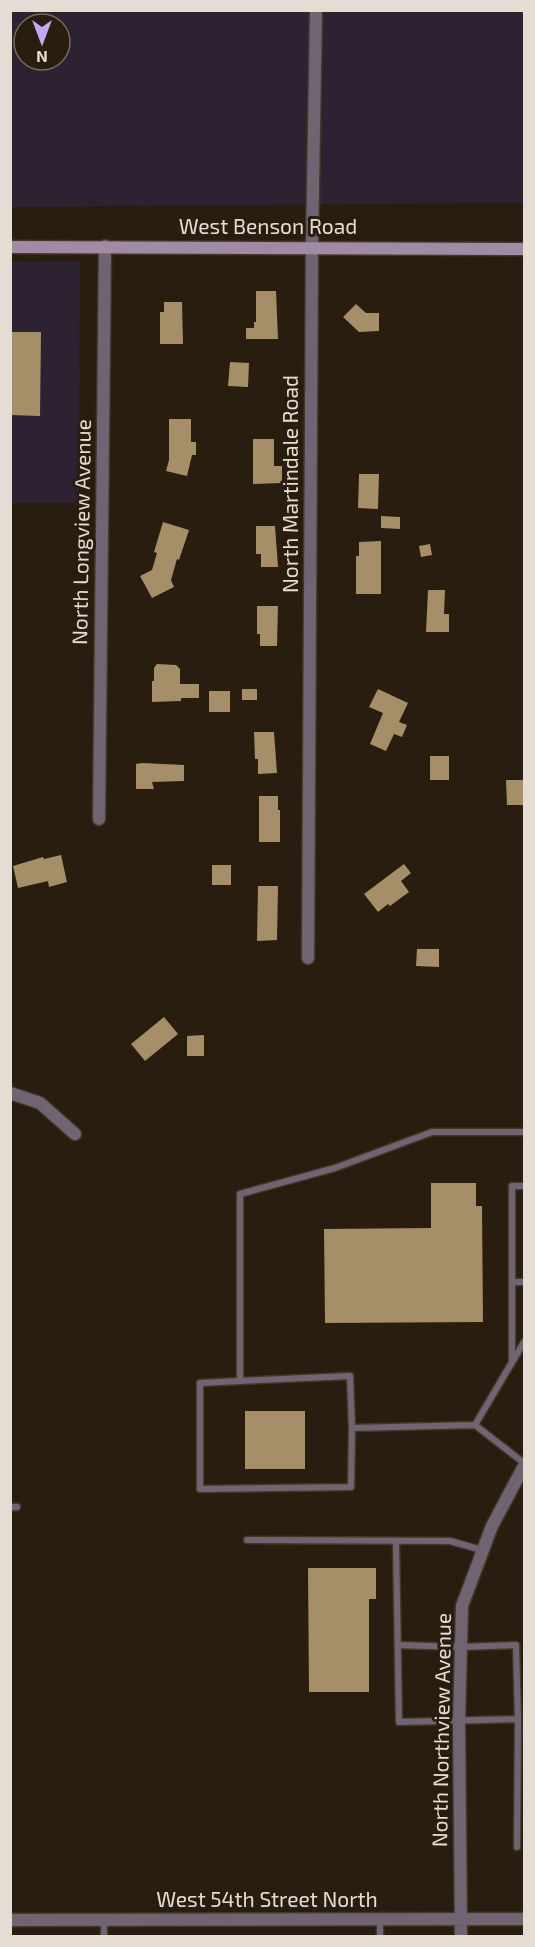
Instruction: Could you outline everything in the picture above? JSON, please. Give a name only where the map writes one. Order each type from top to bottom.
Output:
[{"type":"main road","name":"West Benson Road","points":[[10,247],[525,249]]},
{"type":"street","name":"North Martindale Road","points":[[308,958],[312,247],[316,10]]},
{"type":"street","name":"North Longview Avenue","points":[[99,819],[105,246]]},
{"type":"street","points":[[10,1093],[40,1103],[75,1134]]},
{"type":"street","name":"North Northview Avenue","points":[[461,1936],[459,1721],[462,1606],[492,1526],[525,1464]]},
{"type":"street","name":"West 54th Street North","points":[[10,1920],[525,1919]]},
{"type":"lane","points":[[240,1381],[240,1194],[335,1168],[432,1132],[525,1132]]},
{"type":"lane","points":[[512,1362],[512,1186],[525,1186]]},
{"type":"lane","points":[[512,1282],[525,1282]]},
{"type":"lane","points":[[475,1425],[525,1342]]},
{"type":"lane","points":[[350,1376],[352,1428],[351,1487],[200,1490],[200,1383],[350,1376]]},
{"type":"lane","points":[[352,1428],[475,1425],[525,1464]]},
{"type":"lane","points":[[247,1540],[450,1540],[483,1550]]},
{"type":"lane","points":[[396,1540],[399,1722],[518,1719]]},
{"type":"lane","points":[[398,1645],[516,1646],[517,1848]]},
{"type":"lane","points":[[380,1919],[380,1936]]},
{"type":"lane","points":[[104,1920],[104,1936]]},
{"type":"shaded area","points":[[10,11],[524,11],[524,203],[11,207]]},
{"type":"shaded area","points":[[80,261],[79,503],[11,503],[10,262]]},
{"type":"building","points":[[256,291],[276,291],[278,339],[246,339],[246,328],[254,328],[254,322],[256,322]]},
{"type":"building","points":[[164,302],[182,302],[183,344],[160,344],[160,312],[164,312]]},
{"type":"building","points":[[356,304],[366,313],[379,313],[379,331],[359,332],[343,317]]},
{"type":"building","points":[[10,332],[41,332],[40,416],[10,415]]},
{"type":"building","points":[[230,362],[249,363],[248,387],[228,386]]},
{"type":"building","points":[[169,419],[191,419],[191,442],[196,442],[196,455],[192,455],[187,476],[166,471],[169,460]]},
{"type":"building","points":[[253,439],[274,439],[274,466],[282,466],[282,483],[253,484]]},
{"type":"building","points":[[359,474],[379,474],[378,509],[358,508]]},
{"type":"building","points":[[381,516],[400,517],[400,529],[381,528]]},
{"type":"building","points":[[163,522],[189,530],[171,580],[174,587],[152,598],[140,576],[152,570],[157,553],[154,552]]},
{"type":"building","points":[[256,526],[275,526],[278,567],[261,567],[261,554],[256,554]]},
{"type":"building","points":[[381,541],[381,594],[356,594],[356,556],[359,556],[359,542]]},
{"type":"building","points":[[430,544],[432,555],[421,557],[419,546]]},
{"type":"building","points":[[428,590],[445,590],[444,614],[449,614],[449,632],[426,632]]},
{"type":"building","points":[[257,606],[278,606],[277,646],[260,646],[260,634],[257,634]]},
{"type":"building","points":[[157,664],[176,665],[180,669],[180,684],[199,684],[199,698],[152,702],[152,681],[154,681],[154,668]]},
{"type":"building","points":[[242,689],[257,689],[257,700],[242,700]]},
{"type":"building","points":[[378,689],[408,703],[399,722],[407,725],[402,737],[394,734],[386,751],[370,744],[383,713],[369,707]]},
{"type":"building","points":[[209,691],[230,691],[230,712],[209,712]]},
{"type":"building","points":[[254,732],[274,732],[277,773],[258,774]]},
{"type":"building","points":[[430,756],[449,756],[449,780],[430,780]]},
{"type":"building","points":[[136,764],[184,765],[184,781],[152,782],[154,789],[136,789]]},
{"type":"building","points":[[506,780],[525,780],[525,805],[507,805]]},
{"type":"building","points":[[259,796],[278,796],[280,842],[259,842]]},
{"type":"building","points":[[61,855],[67,882],[49,887],[48,881],[18,888],[13,866],[43,857],[44,859]]},
{"type":"building","points":[[404,864],[411,873],[401,881],[409,892],[378,912],[364,894]]},
{"type":"building","points":[[212,865],[231,865],[231,885],[212,885]]},
{"type":"building","points":[[258,886],[278,886],[277,940],[257,941]]},
{"type":"building","points":[[417,949],[439,949],[439,967],[416,966]]},
{"type":"building","points":[[164,1017],[178,1034],[145,1061],[131,1044]]},
{"type":"building","points":[[204,1035],[204,1056],[187,1056],[187,1036]]},
{"type":"building","points":[[431,1183],[476,1183],[476,1206],[482,1206],[483,1322],[325,1323],[324,1229],[431,1228]]},
{"type":"building","points":[[245,1411],[305,1411],[305,1469],[245,1469]]},
{"type":"building","points":[[308,1568],[376,1568],[376,1599],[369,1599],[369,1692],[309,1692]]}]
